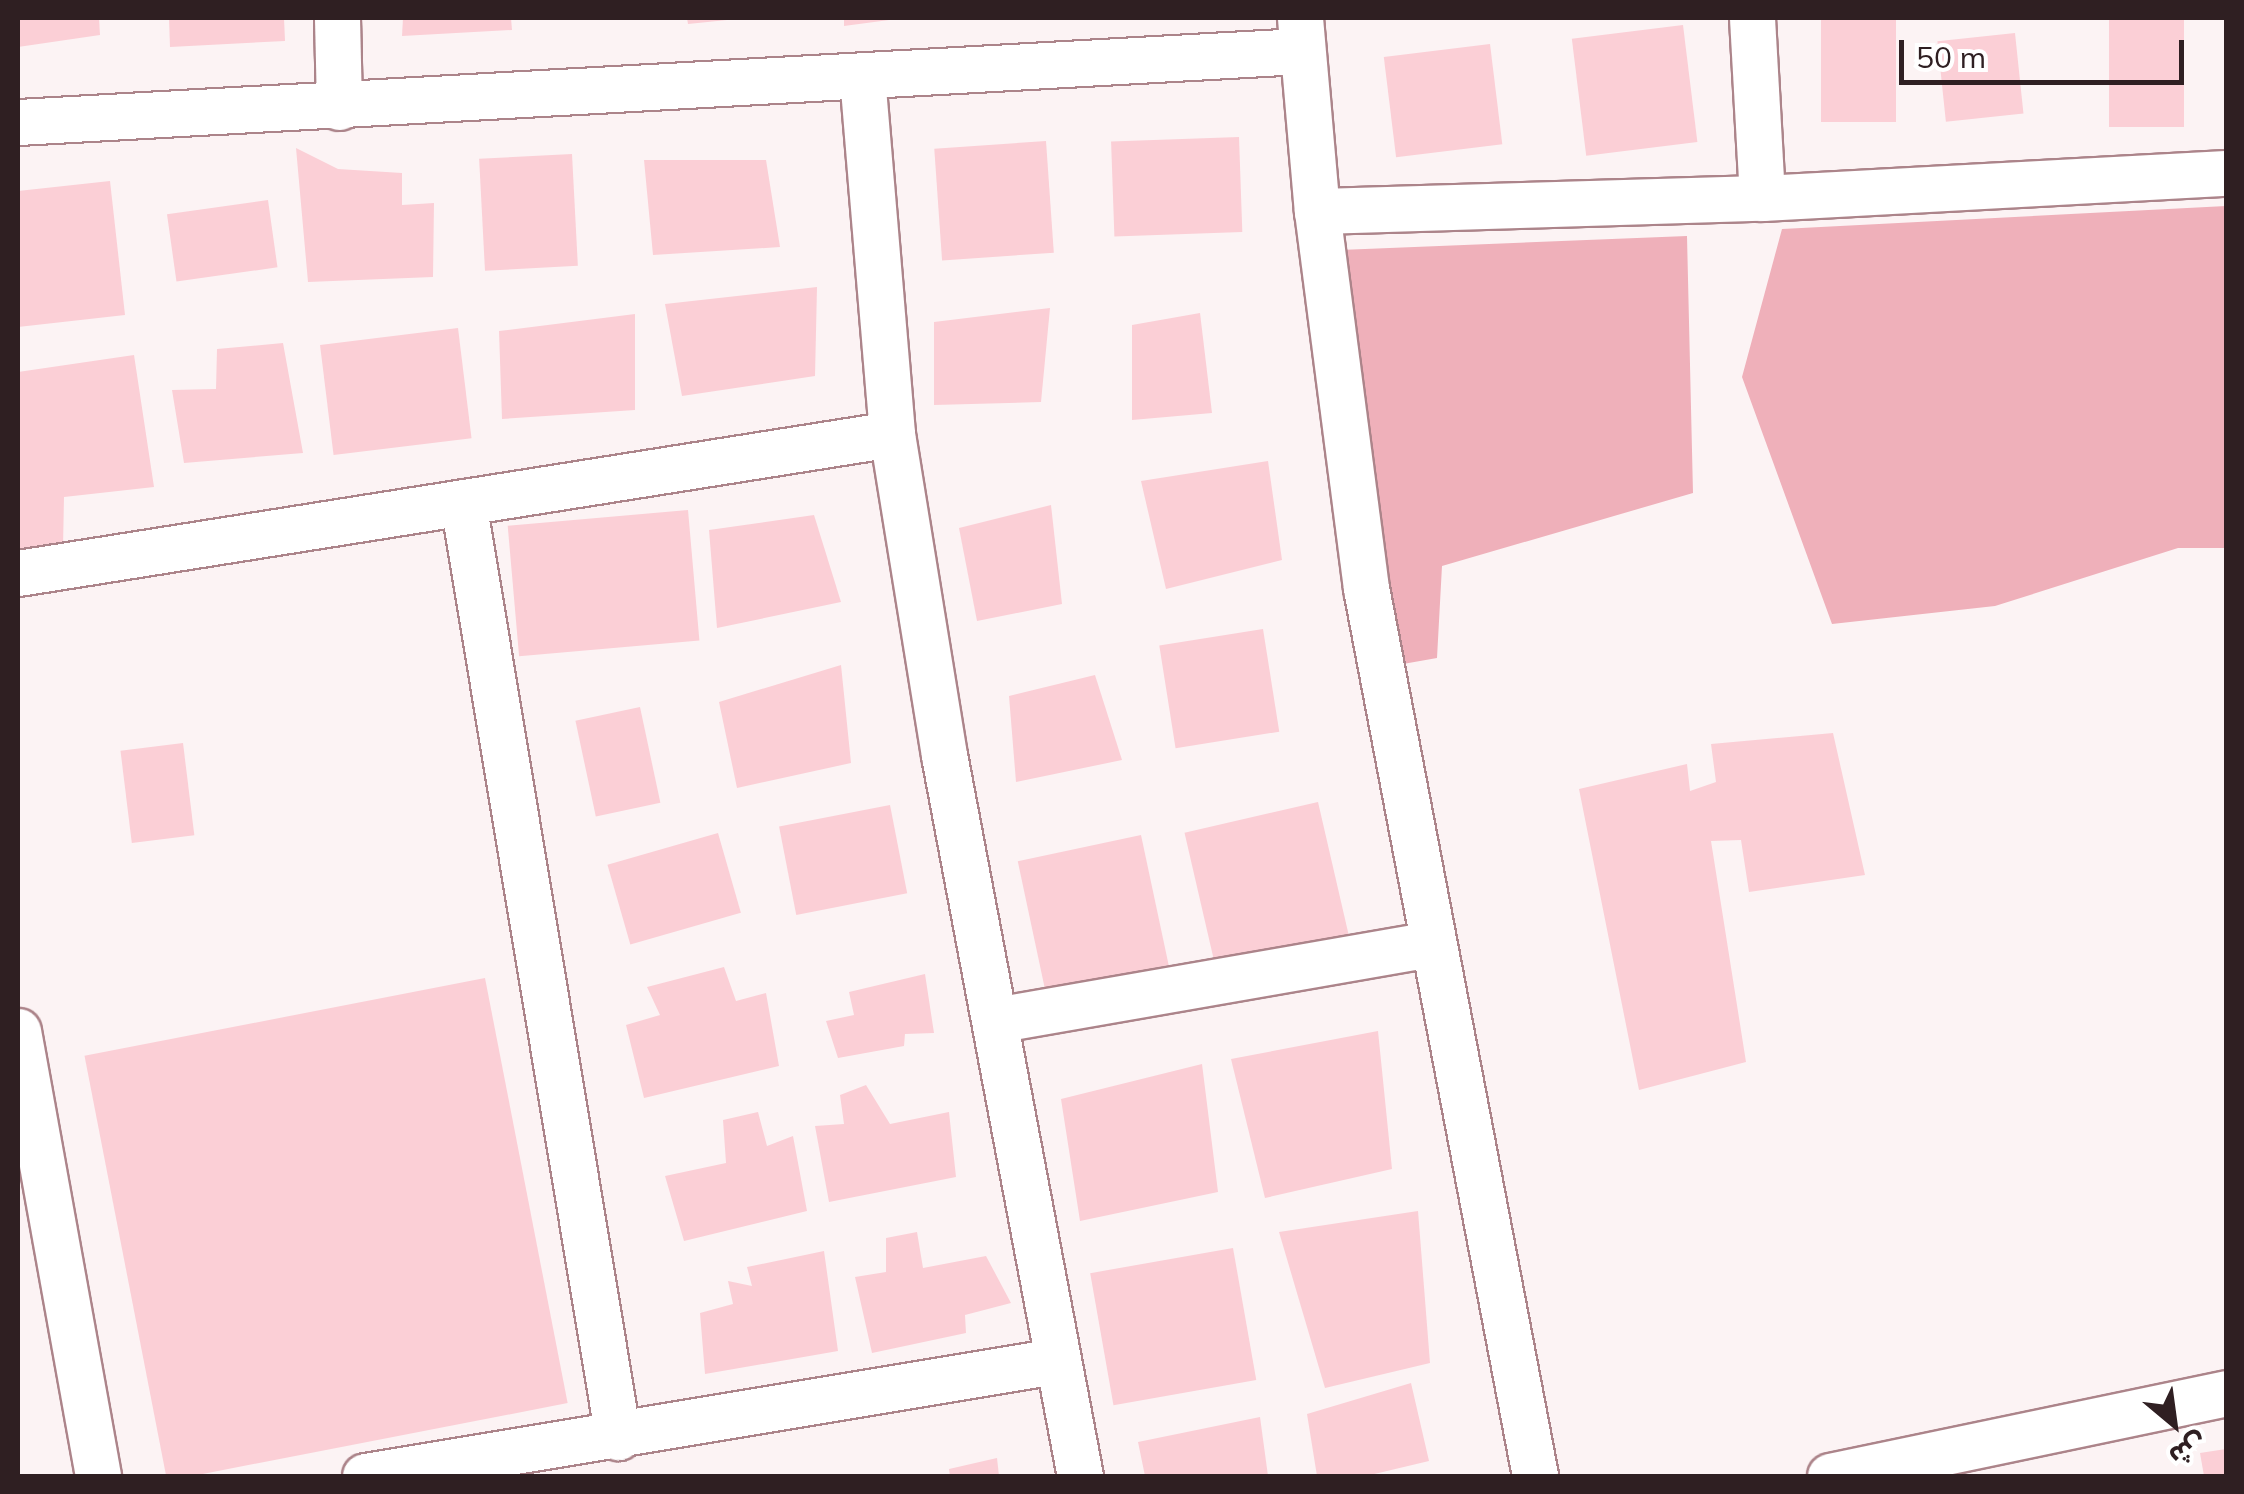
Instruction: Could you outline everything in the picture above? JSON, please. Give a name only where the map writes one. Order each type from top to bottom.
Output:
[{"type":"street","points":[[338,18],[338,107]]},
{"type":"street","points":[[1752,18],[1762,198]]},
{"type":"street","points":[[18,122],[862,76],[1301,34],[1316,212],[1366,588],[1430,944],[1535,1476]]},
{"type":"street","points":[[862,76],[892,434],[1055,1361],[1080,1476]]},
{"type":"street","points":[[1316,212],[1762,198],[2226,173]]},
{"type":"street","points":[[18,573],[892,434]]},
{"type":"street","points":[[463,502],[618,1436]]},
{"type":"street","points":[[995,1020],[1430,944]]},
{"type":"street","points":[[18,1031],[98,1476]]},
{"type":"street","points":[[365,1476],[1055,1361]]},
{"type":"street","points":[[1830,1476],[1979,1461],[2226,1393]]},
{"type":"shaded area","points":[[2226,206],[2226,548],[2178,548],[1995,606],[1832,624],[1742,377],[1782,229]]},
{"type":"shaded area","points":[[1687,236],[1693,493],[1442,566],[1437,658],[1386,667],[1340,250]]},
{"type":"building","points":[[18,18],[99,18],[100,35],[18,47]]},
{"type":"building","points":[[169,18],[284,18],[285,41],[170,47]]},
{"type":"building","points":[[403,18],[511,18],[512,30],[402,36]]},
{"type":"building","points":[[687,18],[726,18],[727,20],[688,24]]},
{"type":"building","points":[[844,18],[888,18],[889,20],[844,26]]},
{"type":"building","points":[[1821,18],[1896,18],[1896,122],[1821,122]]},
{"type":"building","points":[[2109,18],[2184,18],[2184,127],[2109,127]]},
{"type":"building","points":[[1683,25],[1697,142],[1586,156],[1572,39]]},
{"type":"building","points":[[2015,33],[2023,114],[1946,122],[1937,41]]},
{"type":"building","points":[[1490,44],[1502,144],[1396,157],[1384,57]]},
{"type":"building","points":[[1239,137],[1242,232],[1114,236],[1111,141]]},
{"type":"building","points":[[1046,141],[1054,253],[942,261],[934,149]]},
{"type":"building","points":[[296,148],[338,169],[402,173],[402,205],[434,203],[433,277],[308,282]]},
{"type":"building","points":[[572,154],[578,266],[485,271],[479,159]]},
{"type":"building","points":[[644,160],[766,160],[780,247],[653,255]]},
{"type":"building","points":[[110,181],[125,315],[18,327],[18,191]]},
{"type":"building","points":[[268,200],[277,267],[176,282],[167,214]]},
{"type":"building","points":[[817,287],[815,376],[682,396],[665,304]]},
{"type":"building","points":[[1050,308],[1041,402],[934,405],[934,322]]},
{"type":"building","points":[[1200,313],[1212,413],[1132,420],[1132,325]]},
{"type":"building","points":[[635,314],[635,410],[502,419],[499,331]]},
{"type":"building","points":[[458,328],[472,438],[334,455],[320,345]]},
{"type":"building","points":[[283,343],[303,453],[184,463],[172,390],[216,389],[217,349]]},
{"type":"building","points":[[134,355],[154,487],[64,497],[63,548],[18,552],[18,372]]},
{"type":"building","points":[[1268,461],[1282,560],[1166,589],[1141,481]]},
{"type":"building","points":[[1051,505],[1062,604],[977,621],[959,528]]},
{"type":"building","points":[[688,510],[699,641],[519,656],[508,526]]},
{"type":"building","points":[[814,515],[841,602],[717,628],[709,530]]},
{"type":"building","points":[[1263,629],[1279,732],[1176,748],[1159,645]]},
{"type":"building","points":[[841,665],[851,763],[737,788],[719,702]]},
{"type":"building","points":[[1095,675],[1122,760],[1016,782],[1009,696]]},
{"type":"building","points":[[640,707],[660,803],[596,817],[575,721]]},
{"type":"building","points":[[1833,733],[1865,875],[1749,892],[1741,840],[1711,841],[1746,1062],[1639,1090],[1579,789],[1687,764],[1690,791],[1716,782],[1711,744]]},
{"type":"building","points":[[183,743],[194,835],[132,843],[120,751]]},
{"type":"building","points":[[1318,802],[1349,936],[1216,967],[1185,833]]},
{"type":"building","points":[[890,805],[907,893],[796,915],[779,827]]},
{"type":"building","points":[[718,833],[741,913],[630,944],[607,865]]},
{"type":"building","points":[[1141,835],[1169,965],[1045,991],[1018,861]]},
{"type":"building","points":[[724,967],[736,1001],[766,993],[779,1066],[644,1098],[626,1025],[660,1015],[647,987]]},
{"type":"building","points":[[925,974],[934,1033],[905,1034],[904,1046],[838,1058],[826,1021],[854,1015],[849,992]]},
{"type":"building","points":[[485,978],[568,1403],[192,1476],[166,1476],[84,1056]]},
{"type":"building","points":[[1378,1031],[1392,1169],[1265,1198],[1231,1059]]},
{"type":"building","points":[[1202,1064],[1218,1192],[1080,1221],[1061,1099]]},
{"type":"building","points":[[866,1085],[890,1124],[949,1112],[956,1177],[829,1202],[815,1126],[844,1124],[840,1095]]},
{"type":"building","points":[[758,1112],[767,1146],[793,1136],[807,1211],[684,1241],[665,1176],[726,1163],[723,1120]]},
{"type":"building","points":[[1418,1211],[1430,1363],[1325,1388],[1279,1232]]},
{"type":"building","points":[[917,1232],[923,1268],[986,1256],[1011,1303],[965,1315],[966,1333],[872,1353],[855,1277],[886,1272],[886,1238]]},
{"type":"building","points":[[1233,1248],[1256,1380],[1113,1405],[1090,1273]]},
{"type":"building","points":[[824,1251],[838,1351],[705,1374],[700,1313],[733,1304],[728,1281],[752,1286],[747,1267]]},
{"type":"building","points":[[1411,1383],[1429,1461],[1366,1476],[1317,1476],[1307,1414]]},
{"type":"building","points":[[1260,1417],[1268,1476],[1145,1476],[1138,1442]]},
{"type":"building","points":[[2226,1449],[2226,1476],[2204,1476],[2200,1453]]},
{"type":"building","points":[[997,1458],[999,1476],[950,1476],[949,1469]]}]
